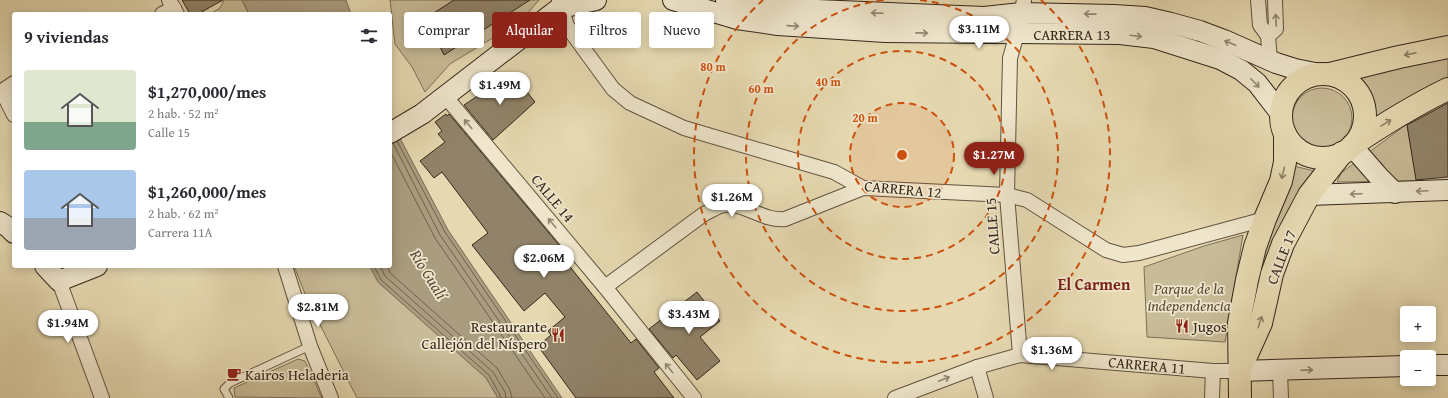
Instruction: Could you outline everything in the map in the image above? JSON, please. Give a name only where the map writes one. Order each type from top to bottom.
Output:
[{"type":"highway","name":"CARRERA 13","points":[[1325,74],[1399,56],[1448,47]]},
{"type":"highway","points":[[1349,148],[1362,132],[1365,118],[1363,103],[1356,90],[1344,80],[1325,74],[1308,76],[1297,83],[1283,102],[1283,124],[1293,145],[1303,153],[1316,158],[1330,158],[1349,148],[1426,99],[1448,89]]},
{"type":"highway","name":"CALLE 17","points":[[1240,398],[1239,324],[1255,247],[1280,181],[1285,162],[1283,124]]},
{"type":"highway","name":"CALLE 17","points":[[1240,371],[1261,323],[1272,274],[1283,244],[1309,195],[1349,148]]},
{"type":"street","points":[[392,132],[422,114],[563,3],[596,0]]},
{"type":"street","name":"CARRERA 13","points":[[673,0],[737,19],[778,25],[885,32],[1120,34],[1154,38],[1220,59],[1241,70],[1257,83],[1283,124]]},
{"type":"street","name":"CARRERA 13","points":[[726,0],[801,10],[984,17],[1023,7],[1145,17],[1171,23],[1224,40],[1295,69],[1325,74]]},
{"type":"street","points":[[1258,0],[1260,26],[1268,36],[1270,60]]},
{"type":"street","points":[[1268,36],[1276,29],[1275,0]]},
{"type":"street","name":"CARRERA 12","points":[[563,3],[567,26],[613,89],[630,103],[684,128],[834,172],[863,188],[1007,195],[1027,200],[1106,250],[1123,255],[1139,254],[1265,219]]},
{"type":"street","name":"CALLE 15","points":[[1020,355],[1007,195],[1010,58],[1023,7]]},
{"type":"street","points":[[9,86],[5,97],[12,111]]},
{"type":"street","name":"CALLE 14","points":[[445,96],[605,287],[694,398]]},
{"type":"street","points":[[1349,148],[1395,193]]},
{"type":"street","points":[[605,287],[704,214],[724,205],[733,205],[778,220],[785,219],[863,188]]},
{"type":"street","points":[[1309,195],[1448,190]]},
{"type":"street","points":[[0,222],[12,231]]},
{"type":"street","points":[[47,268],[59,281],[102,398]]},
{"type":"street","points":[[59,281],[88,268]]},
{"type":"street","points":[[286,268],[310,346],[331,398]]},
{"type":"street","name":"CARRERA 11","points":[[895,398],[977,367],[1020,355],[1240,371],[1400,366]]},
{"type":"street","points":[[1436,365],[1448,365]]},
{"type":"street","points":[[977,367],[986,398]]},
{"type":"street","points":[[1212,398],[1213,370]]},
{"type":"street","points":[[1280,370],[1280,398]]},
{"type":"lane","points":[[229,398],[224,389],[230,383],[310,346]]},
{"type":"green space","points":[[224,0],[242,0],[248,12],[213,12],[220,8]]},
{"type":"green space","points":[[390,0],[539,0],[529,12],[492,12],[492,38],[484,43],[484,12],[404,12],[404,48],[476,48],[450,64],[425,92],[412,67],[395,44]]},
{"type":"green space","points":[[1448,57],[1448,79],[1371,121],[1366,97],[1351,77]]},
{"type":"green space","points":[[1322,88],[1338,93],[1343,97],[1347,102],[1352,118],[1347,134],[1343,139],[1338,143],[1322,148],[1306,143],[1301,139],[1297,134],[1292,118],[1297,102],[1301,97],[1306,93]]},
{"type":"green space","points":[[1407,124],[1417,181],[1337,182],[1341,173]]},
{"type":"green space","points":[[1294,166],[1318,172],[1248,331],[1253,285]]},
{"type":"green space","name":"Parque de la independencia","points":[[1243,235],[1225,342],[1147,337],[1144,267],[1204,246]]},
{"type":"green space","points":[[295,268],[371,268],[378,282],[487,378],[498,398],[357,398],[307,299]]},
{"type":"green space","points":[[298,359],[305,361],[322,398],[235,397],[234,388]]},
{"type":"water","points":[[242,0],[346,0],[350,12],[248,12]]},
{"type":"water","name":"Río Gualí","points":[[392,123],[448,230],[562,398],[498,398],[486,378],[378,282],[371,268],[392,268]]},
{"type":"building","points":[[182,0],[223,0],[202,12],[189,12]]},
{"type":"building","points":[[454,0],[530,0],[511,12],[492,12],[492,24],[484,29],[484,12],[435,12]]},
{"type":"building","points":[[441,48],[455,48],[444,55]]},
{"type":"building","points":[[512,73],[535,102],[493,140],[464,105]]},
{"type":"building","points":[[1448,103],[1448,177],[1416,180],[1407,125]]},
{"type":"building","points":[[446,114],[447,116],[449,114],[559,245],[555,248],[631,343],[636,339],[659,368],[654,372],[674,398],[576,398],[538,346],[551,335],[548,331],[565,317],[545,293],[524,311],[472,245],[488,233],[442,172],[434,178],[420,161],[445,142],[438,134],[442,131],[435,122]]},
{"type":"building","points":[[697,292],[720,321],[700,337],[720,361],[697,380],[676,355],[673,358],[649,329]]},
{"type":"place","name":"Jugos","points":[[1182,326]]},
{"type":"place","name":"Restaurante Callejón del Níspero","points":[[558,335]]},
{"type":"place","name":"Kairos Heladeria","points":[[234,374]]},
{"type":"district","name":"El Carmen","points":[[1094,284]]}]
